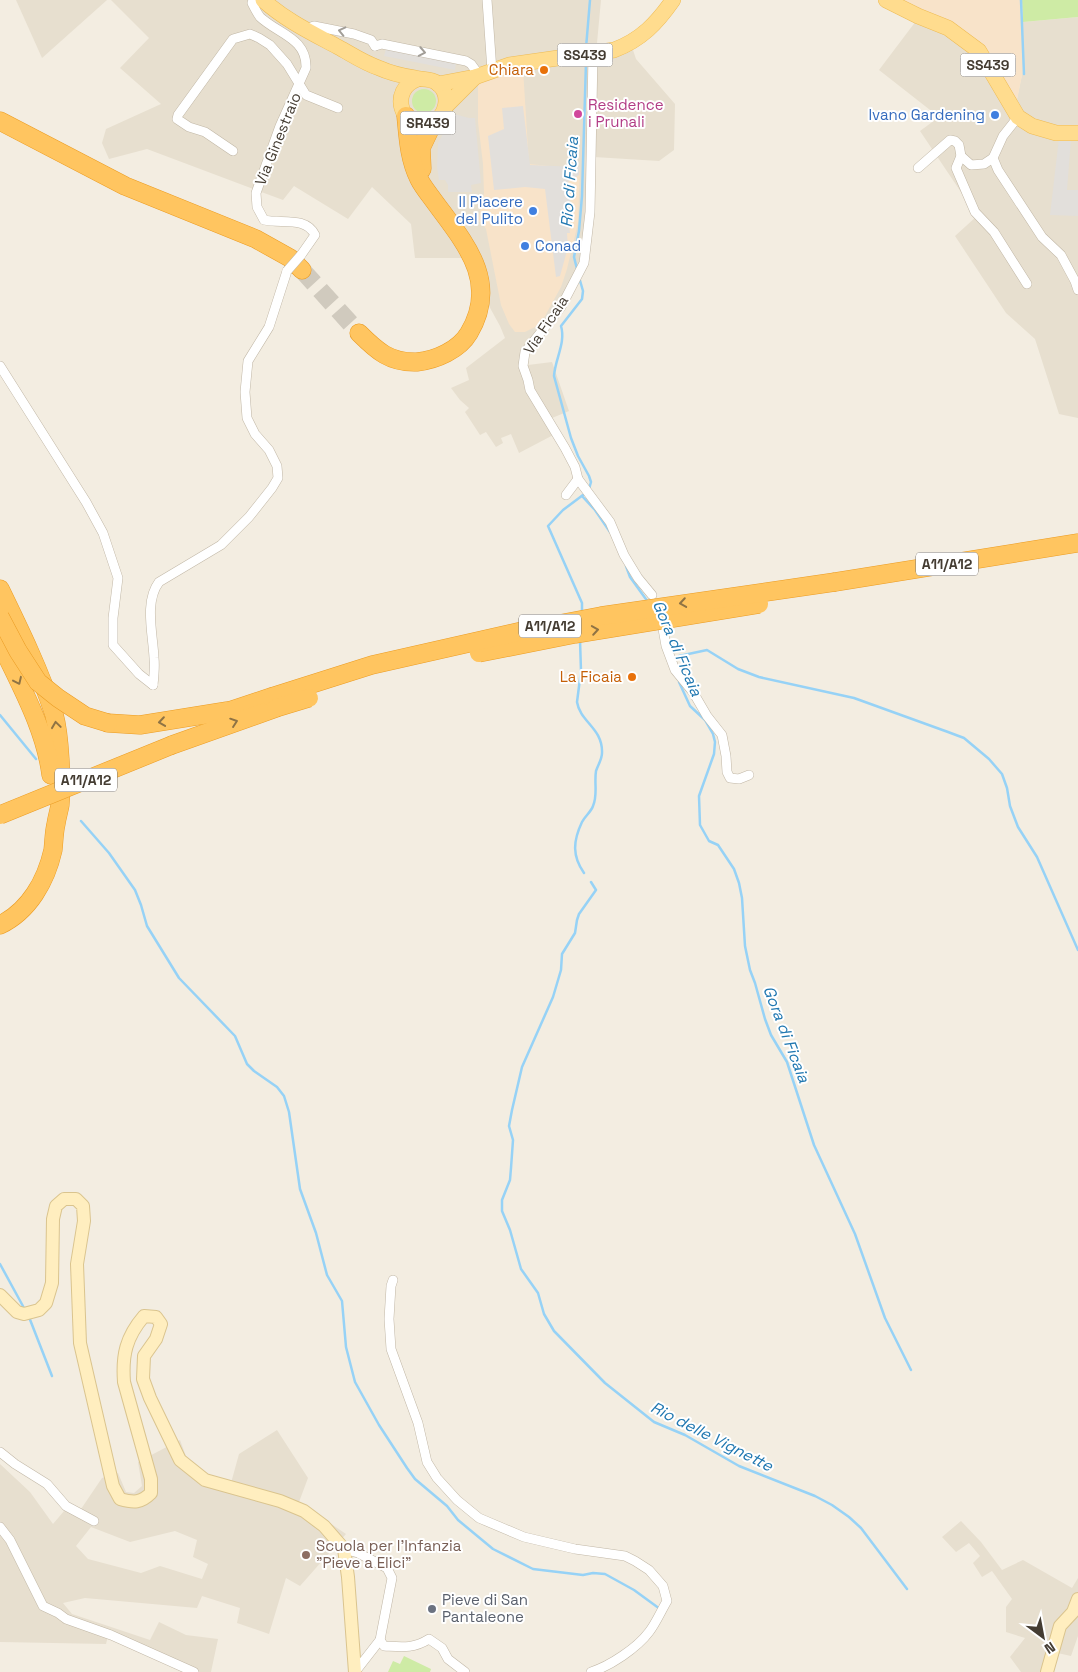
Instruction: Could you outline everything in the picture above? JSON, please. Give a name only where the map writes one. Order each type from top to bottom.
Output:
[{"type":"highway","points":[[359,333],[388,358],[401,361],[421,361],[442,356],[467,336],[480,308],[481,281],[475,263],[465,244],[420,181],[414,168],[408,144],[403,108]]},
{"type":"highway","points":[[0,121],[124,186],[256,239],[290,258],[296,265]]},
{"type":"highway","points":[[428,191],[422,169],[421,148],[434,121]]},
{"type":"highway","name":"A11/A12","points":[[0,803],[274,703],[372,665],[522,631],[610,614],[836,588],[1060,552],[1078,543]]},
{"type":"highway","name":"A11/A12","points":[[1060,552],[1078,555]]},
{"type":"highway","points":[[0,925],[18,914],[36,893],[52,852],[60,805],[60,761],[54,716],[34,659],[2,592]]},
{"type":"highway","points":[[0,617],[18,651],[38,682],[85,716],[108,723],[140,724],[227,711]]},
{"type":"highway","points":[[0,642],[36,719],[49,758],[56,825]]},
{"type":"highway","name":"A11/A12","points":[[0,817],[171,740],[227,711],[274,703]]},
{"type":"main road","points":[[263,0],[276,11],[306,29],[374,66],[418,79],[429,79],[438,84]]},
{"type":"main road","name":"SS439","points":[[438,84],[482,74],[509,65],[614,50],[638,39],[647,32],[673,0]]},
{"type":"main road","name":"SS439","points":[[886,0],[948,28],[979,51],[1018,117]]},
{"type":"main road","name":"SR439","points":[[374,66],[392,85],[403,108],[419,124],[427,124],[434,121],[443,113],[446,106],[482,74]]},
{"type":"main road","name":"SR439","points":[[403,108],[406,87],[418,79]]},
{"type":"main road","name":"SR439","points":[[438,84],[445,95],[446,106]]},
{"type":"main road","points":[[1018,117],[1032,126],[1056,133],[1078,133]]},
{"type":"street","name":"Via Ginestraio","points":[[253,0],[252,3],[260,16],[299,45],[306,59],[306,68],[280,126],[256,193],[257,207],[264,220],[299,222],[312,228],[315,235],[296,265]]},
{"type":"street","points":[[482,74],[487,0]]},
{"type":"street","points":[[306,29],[314,26],[354,34],[371,40],[374,46],[374,66]]},
{"type":"street","points":[[233,151],[205,132],[189,127],[177,119],[233,39],[250,34],[265,42],[287,64],[306,95],[338,108]]},
{"type":"street","points":[[374,46],[382,44],[466,60],[482,74]]},
{"type":"street","name":"Via Ficaia","points":[[593,54],[590,212],[584,262],[560,307],[525,352],[523,366],[530,390],[565,448],[575,467],[578,479],[610,522],[624,555],[638,578],[652,595]]},
{"type":"street","points":[[961,156],[971,165],[984,164],[993,158],[1003,136],[1018,117]]},
{"type":"street","points":[[918,168],[950,140],[955,141],[959,145],[961,156],[956,168],[976,212],[994,232],[1027,284]]},
{"type":"street","points":[[993,158],[998,170],[1042,238],[1061,255],[1078,290]]},
{"type":"street","points":[[0,366],[86,502],[103,533],[118,578],[113,618],[113,645],[139,674],[153,685],[155,660],[151,601],[153,590],[160,582],[221,545],[249,517],[278,478],[277,466],[269,450],[255,434],[247,418],[245,392],[248,361],[269,327],[296,265]]},
{"type":"street","points":[[566,494],[578,479]]},
{"type":"street","points":[[663,629],[666,646],[675,670],[693,692],[722,735],[727,772],[730,778],[739,779],[749,775]]},
{"type":"street","points":[[0,1294],[18,1312],[27,1314],[39,1310],[46,1303],[52,1284],[53,1220],[56,1206],[64,1199],[76,1199],[83,1206],[84,1221],[77,1264],[80,1343],[113,1486],[120,1500],[133,1503],[144,1500],[151,1493],[151,1479],[124,1382],[123,1367],[126,1344],[133,1328],[144,1316],[156,1317],[161,1324],[156,1339],[144,1356],[143,1379],[150,1398],[180,1460],[204,1480],[280,1501],[304,1511],[324,1526],[344,1549],[355,1672]]},
{"type":"street","points":[[393,1280],[388,1319],[391,1348],[418,1423],[427,1462],[437,1478],[457,1500],[479,1518],[524,1537],[575,1549],[625,1556],[649,1570],[663,1586],[667,1602],[650,1631],[631,1649],[602,1669],[591,1672]]},
{"type":"street","points":[[0,1452],[15,1464],[48,1484],[66,1506],[94,1521]]},
{"type":"street","points":[[0,1527],[10,1540],[43,1606],[66,1619],[111,1635],[194,1672]]},
{"type":"street","points":[[344,1549],[358,1553],[387,1568],[392,1578],[380,1640],[355,1672]]},
{"type":"street","points":[[1047,1672],[1060,1626],[1073,1612],[1078,1598]]},
{"type":"street","points":[[380,1640],[384,1646],[402,1647],[418,1645],[429,1639],[442,1648],[448,1659],[465,1672]]},
{"type":"shaded area","points":[[16,0],[107,0],[42,58]]},
{"type":"shaded area","points":[[111,0],[601,0],[597,43],[612,45],[629,38],[636,59],[675,104],[674,150],[659,161],[594,157],[586,265],[530,351],[528,365],[552,362],[569,411],[552,418],[559,432],[519,453],[511,434],[501,438],[503,443],[496,447],[486,432],[480,435],[465,412],[469,408],[451,388],[469,380],[466,368],[505,338],[500,326],[489,306],[472,303],[475,283],[465,258],[415,258],[411,224],[372,187],[348,219],[294,186],[283,200],[147,149],[109,159],[102,143],[106,129],[161,104],[120,68],[149,38]]},
{"type":"shaded area","points":[[893,0],[1022,0],[1023,70],[1016,105],[980,45]]},
{"type":"shaded area","points":[[1078,17],[1078,418],[1059,414],[1035,339],[1006,313],[955,236],[977,216],[920,131],[939,117],[879,70],[916,21],[946,32],[976,55],[1013,118],[1023,70],[1023,22]]},
{"type":"shaded area","points":[[386,49],[456,63],[455,70],[384,56]]},
{"type":"shaded area","points":[[523,69],[529,164],[580,169],[578,223],[561,287],[545,316],[535,327],[525,332],[515,332],[509,324],[501,305],[486,229],[478,221],[484,193],[478,122],[478,82]]},
{"type":"shaded area","points":[[523,106],[530,165],[580,167],[579,175],[568,182],[572,216],[568,217],[570,233],[567,233],[568,247],[560,276],[556,277],[545,189],[525,187],[494,190],[488,136],[504,129],[502,108]]},
{"type":"shaded area","points":[[454,114],[475,118],[481,183],[471,185],[472,192],[448,192],[448,185],[445,180],[439,180],[437,167],[438,143]]},
{"type":"shaded area","points":[[1059,138],[1071,139],[1067,190],[1078,190],[1078,216],[1050,215]]},
{"type":"shaded area","points":[[277,1430],[308,1478],[299,1502],[346,1534],[300,1586],[286,1578],[269,1634],[237,1623],[240,1608],[202,1596],[197,1608],[85,1598],[63,1603],[72,1614],[150,1640],[159,1622],[186,1635],[218,1639],[211,1672],[193,1672],[108,1636],[106,1644],[0,1642],[0,1464],[30,1492],[53,1524],[70,1504],[81,1509],[102,1478],[118,1473],[126,1492],[134,1493],[142,1486],[138,1462],[180,1440],[187,1459],[206,1475],[231,1483],[239,1454]],"holes":[[[91,1527],[130,1542],[175,1531],[197,1540],[193,1557],[208,1564],[202,1579],[160,1566],[141,1573],[88,1559],[76,1546]]]},
{"type":"shaded area","points":[[961,1521],[981,1542],[1002,1570],[1023,1560],[1072,1588],[1078,1578],[1078,1636],[1071,1656],[1053,1652],[1047,1672],[1021,1672],[1010,1657],[1025,1638],[1006,1632],[1006,1607],[1012,1599],[992,1571],[982,1577],[973,1563],[980,1556],[969,1543],[956,1552],[942,1537]]},
{"type":"green space","points":[[1022,0],[1078,0],[1078,17],[1023,22]]},
{"type":"green space","points":[[424,89],[433,92],[436,101],[433,110],[424,113],[415,110],[412,101],[415,92]]},
{"type":"green space","points":[[404,1656],[431,1669],[430,1672],[388,1672],[393,1661],[400,1664]]},
{"type":"waterway","name":"Rio di Ficaia","points":[[586,48],[590,0]]},
{"type":"waterway","points":[[1021,0],[1024,74]]},
{"type":"waterway","name":"Rio di Ficaia","points":[[577,269],[574,257],[579,231],[582,196],[586,62]]},
{"type":"waterway","name":"Rio di Ficaia","points":[[579,277],[583,291],[582,299],[561,326],[562,339],[554,376],[571,438],[591,482],[589,489]]},
{"type":"waterway","name":"Rio delle Vignette","points":[[582,612],[582,603],[548,526],[563,510],[583,495]]},
{"type":"waterway","name":"Gora di Ficaia","points":[[582,496],[595,510],[610,532]]},
{"type":"waterway","name":"Gora di Ficaia","points":[[626,566],[630,577],[648,602]]},
{"type":"waterway","name":"Rio delle Vignette","points":[[580,640],[581,671],[577,702],[582,715],[599,737],[602,753],[596,771],[594,802],[591,810],[582,822],[575,848],[577,861],[584,873]]},
{"type":"waterway","points":[[679,656],[707,650],[738,669],[759,677],[854,698],[964,738],[989,759],[1002,774],[1010,806],[1018,827],[1037,857],[1078,950]]},
{"type":"waterway","name":"Gora di Ficaia","points":[[679,682],[690,706],[705,720],[713,734],[715,742],[714,754],[699,796],[700,825],[709,841],[718,845],[734,869],[739,883],[742,898],[745,946],[750,970],[765,1019],[771,1035],[787,1062],[814,1145],[855,1234],[885,1318],[911,1370]]},
{"type":"waterway","points":[[0,715],[36,759]]},
{"type":"waterway","points":[[81,821],[109,853],[135,890],[147,926],[179,978],[235,1036],[247,1064],[277,1087],[284,1096],[289,1112],[300,1189],[316,1233],[327,1275],[342,1301],[346,1347],[355,1382],[379,1425],[415,1479],[447,1506],[458,1520],[493,1549],[533,1569],[583,1575],[593,1573],[605,1574],[634,1590],[660,1609]]},
{"type":"waterway","name":"Rio delle Vignette","points":[[591,882],[596,890],[579,914],[575,933],[562,954],[561,970],[553,997],[522,1067],[509,1126],[513,1140],[511,1168],[510,1180],[502,1200],[502,1211],[510,1230],[521,1269],[538,1293],[544,1314],[554,1331],[605,1383],[654,1422],[685,1435],[739,1466],[815,1496],[832,1505],[861,1528],[907,1589]]},
{"type":"waterway","points":[[0,1264],[24,1308]]},
{"type":"waterway","points":[[29,1317],[52,1376]]},
{"type":"tunnel","points":[[302,270],[359,333]]},
{"type":"place","name":"Chiara","points":[[544,70]]},
{"type":"place","name":"Residence i Prunali","points":[[578,114]]},
{"type":"place","name":"Ivano Gardening","points":[[995,115]]},
{"type":"place","name":"Il Piacere del Pulito","points":[[533,211]]},
{"type":"place","name":"Conad","points":[[525,246]]},
{"type":"place","name":"La Ficaia","points":[[632,677]]},
{"type":"place","name":"Scuola per l'Infanzia \"Pieve a Elici\"","points":[[306,1555]]},
{"type":"place","name":"Pieve di San Pantaleone","points":[[432,1609]]}]
